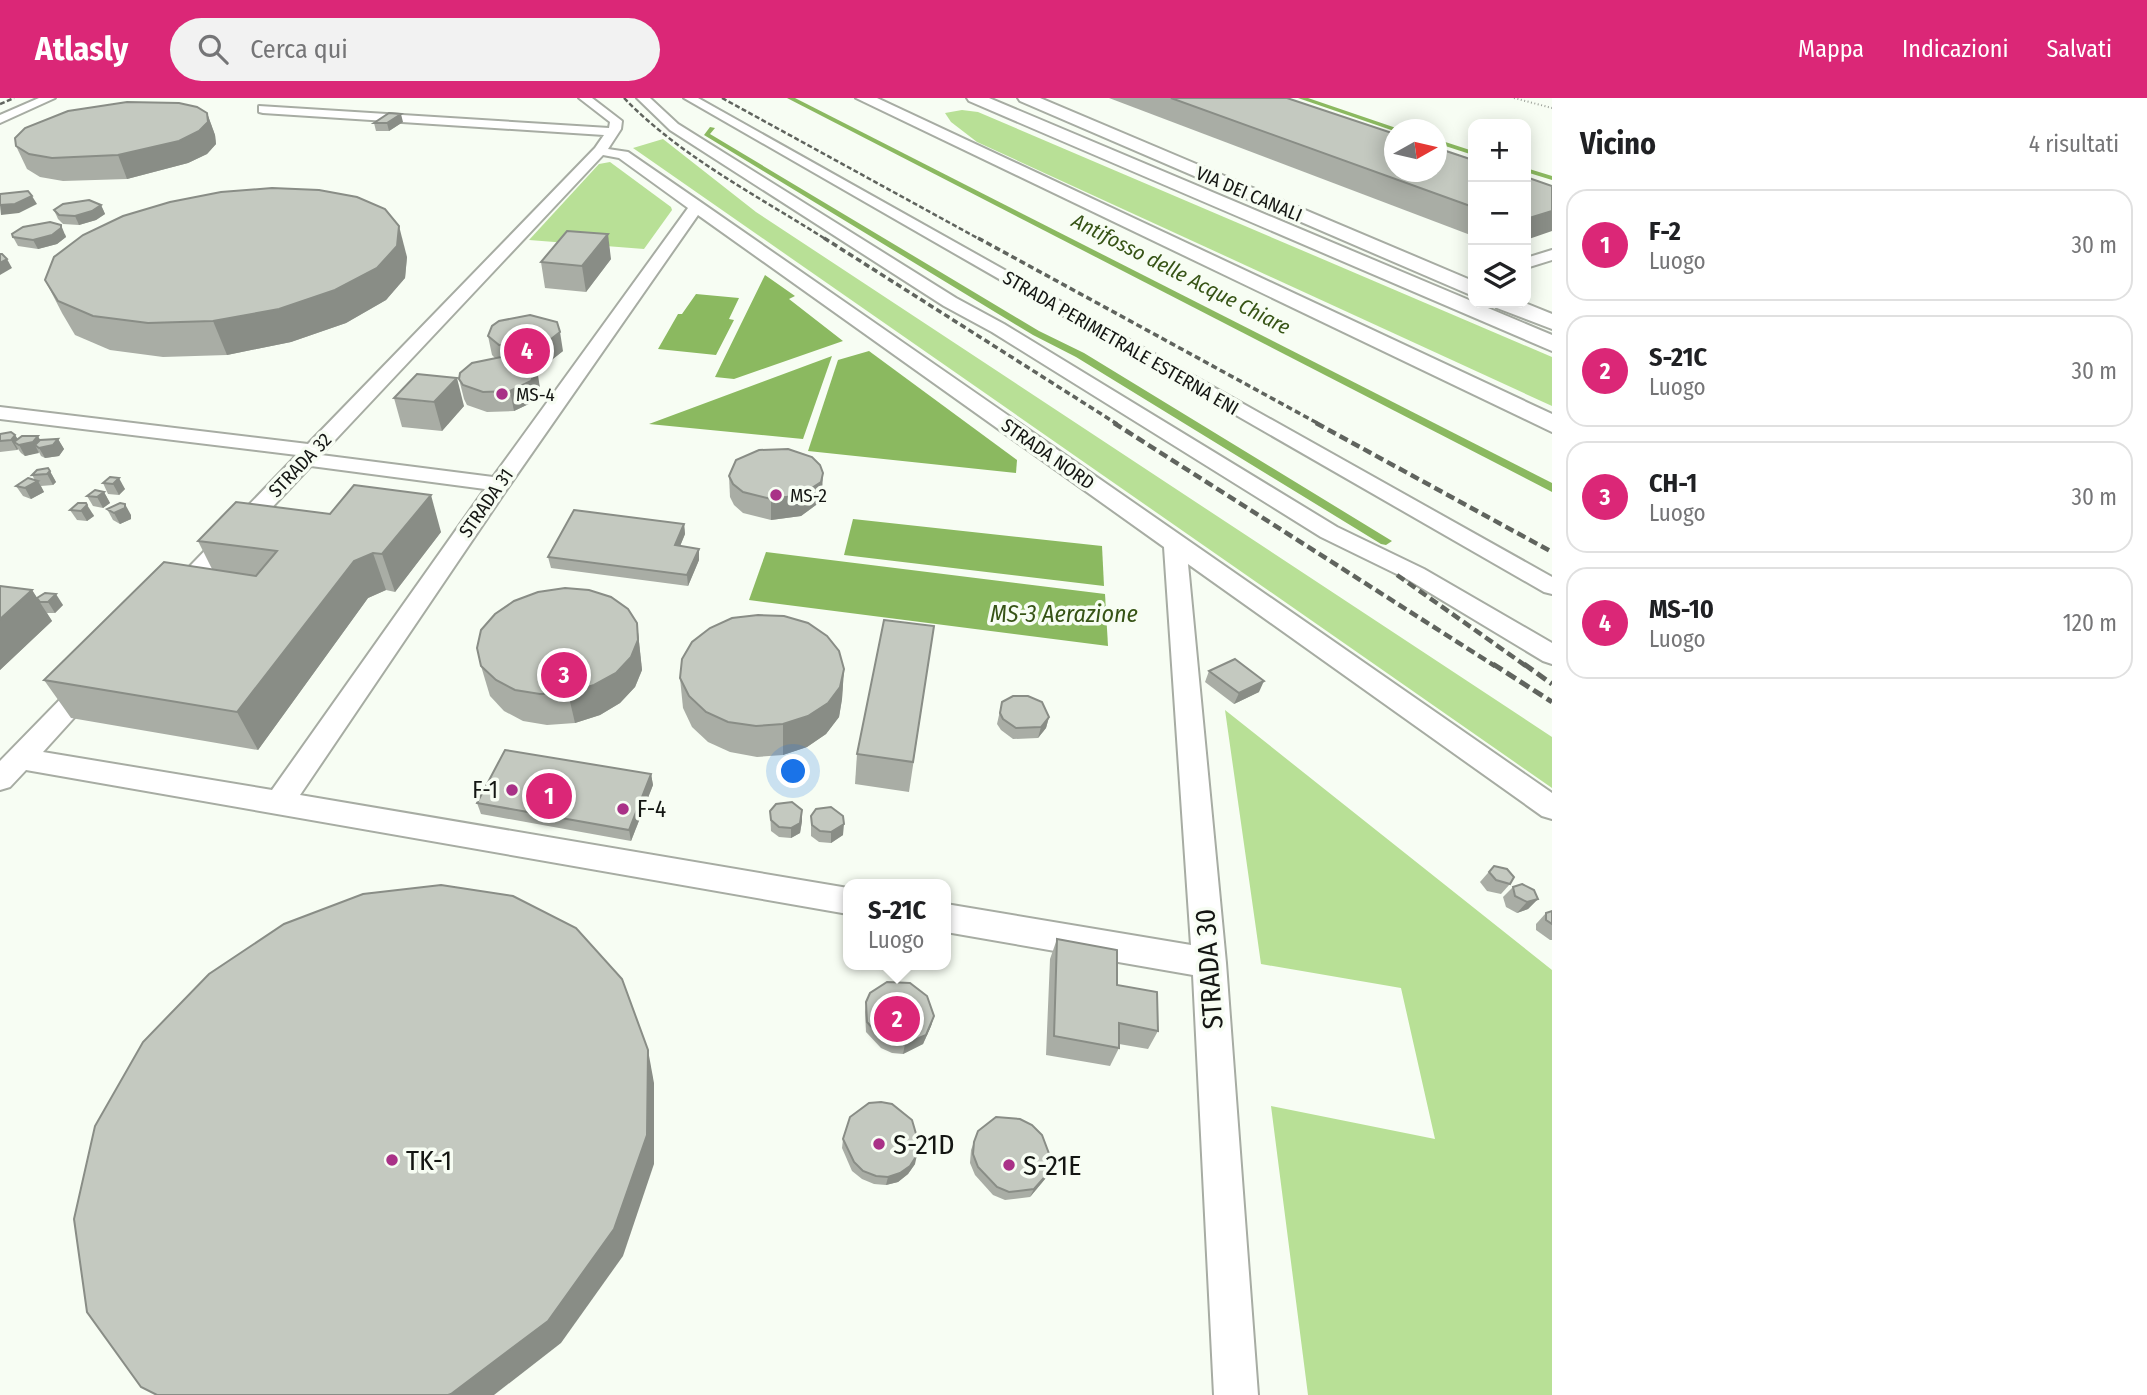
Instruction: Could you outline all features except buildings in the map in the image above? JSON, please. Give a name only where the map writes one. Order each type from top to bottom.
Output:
[{"type":"main road","points":[[864,98],[1552,424]]},
{"type":"main road","points":[[975,98],[1552,344]]},
{"type":"main road","name":"VIA DEI CANALI","points":[[1026,98],[1468,284]]},
{"type":"main road","points":[[1517,308],[1552,322]]},
{"type":"lane","points":[[0,118],[49,98]]},
{"type":"lane","points":[[584,98],[616,121],[600,151]]},
{"type":"lane","points":[[643,98],[674,127],[950,302],[998,328],[1329,532],[1371,550],[1462,600],[1552,656]]},
{"type":"lane","name":"STRADA PERIMETRALE ESTERNA ENI","points":[[690,98],[1552,587]]},
{"type":"lane","points":[[262,109],[612,132]]},
{"type":"lane","name":"STRADA NORD","points":[[600,151],[623,155],[697,206],[1552,808]]},
{"type":"lane","name":"STRADA 32","points":[[162,609],[600,151]]},
{"type":"lane","name":"STRADA 31","points":[[279,803],[499,484],[697,206]]},
{"type":"lane","points":[[1531,261],[1552,255]]},
{"type":"lane","points":[[0,413],[499,484]]},
{"type":"lane","name":"STRADA 30","points":[[1175,543],[1209,963],[1236,1395]]},
{"type":"lane","points":[[10,769],[105,668]]},
{"type":"lane","points":[[10,769],[279,803],[843,900]]},
{"type":"lane","points":[[951,919],[1209,963]]},
{"type":"path","points":[[1514,98],[1552,108]]},
{"type":"shaded area","points":[[962,110],[978,112],[1552,357],[1552,406],[977,142],[951,122],[945,113]]},
{"type":"shaded area","points":[[663,139],[756,212],[1552,737],[1552,788],[633,148]]},
{"type":"shaded area","points":[[610,162],[671,207],[672,210],[644,249],[529,240],[599,164]]},
{"type":"shaded area","points":[[1225,710],[1552,970],[1552,1395],[1308,1395],[1271,1106],[1435,1139],[1401,988],[1261,964]]},
{"type":"water","points":[[765,275],[795,296],[789,299],[843,341],[734,379],[715,377]]},
{"type":"water","points":[[696,294],[739,298],[729,319],[734,320],[716,355],[658,349],[678,314],[682,314]]},
{"type":"water","points":[[869,351],[1017,460],[1016,473],[808,451],[838,360]]},
{"type":"water","points":[[832,356],[803,439],[649,424]]},
{"type":"water","points":[[853,519],[1102,546],[1104,586],[844,555]]},
{"type":"water","name":"MS-3 Aerazione","points":[[766,552],[1105,594],[1108,646],[749,600]]},
{"type":"waterway","name":"Antifosso delle Acque Chiare","points":[[790,98],[1552,488]]},
{"type":"waterway","points":[[1301,98],[1384,125]]},
{"type":"waterway","points":[[712,128],[706,134],[1036,333],[1080,355],[1386,541]]},
{"type":"waterway","points":[[1447,145],[1468,151]]},
{"type":"waterway","points":[[1531,172],[1552,178]]},
{"type":"railway","points":[[0,104],[14,98]]},
{"type":"railway","points":[[624,98],[670,139],[695,157],[827,240]]},
{"type":"railway","points":[[722,98],[981,240]]},
{"type":"railway","points":[[824,238],[1117,424]]},
{"type":"railway","points":[[978,238],[1319,424]]},
{"type":"railway","points":[[1114,423],[1495,666]]},
{"type":"railway","points":[[1316,423],[1552,552]]},
{"type":"railway","points":[[1397,575],[1526,666]]},
{"type":"railway","points":[[1493,664],[1552,702]]},
{"type":"railway","points":[[1524,664],[1552,684]]},
{"type":"place","name":"MS-10","points":[[527,351]]},
{"type":"place","name":"MS-4","points":[[502,394]]},
{"type":"place","name":"MS-2","points":[[776,495]]},
{"type":"place","name":"CH-1","points":[[564,675]]},
{"type":"place","name":"F-1","points":[[512,790]]},
{"type":"place","name":"F-2","points":[[549,796]]},
{"type":"place","name":"F-4","points":[[623,809]]},
{"type":"place","name":"S-21C","points":[[897,1019]]},
{"type":"place","name":"S-21D","points":[[879,1144]]},
{"type":"place","name":"TK-1","points":[[392,1160]]},
{"type":"place","name":"S-21E","points":[[1009,1165]]}]
